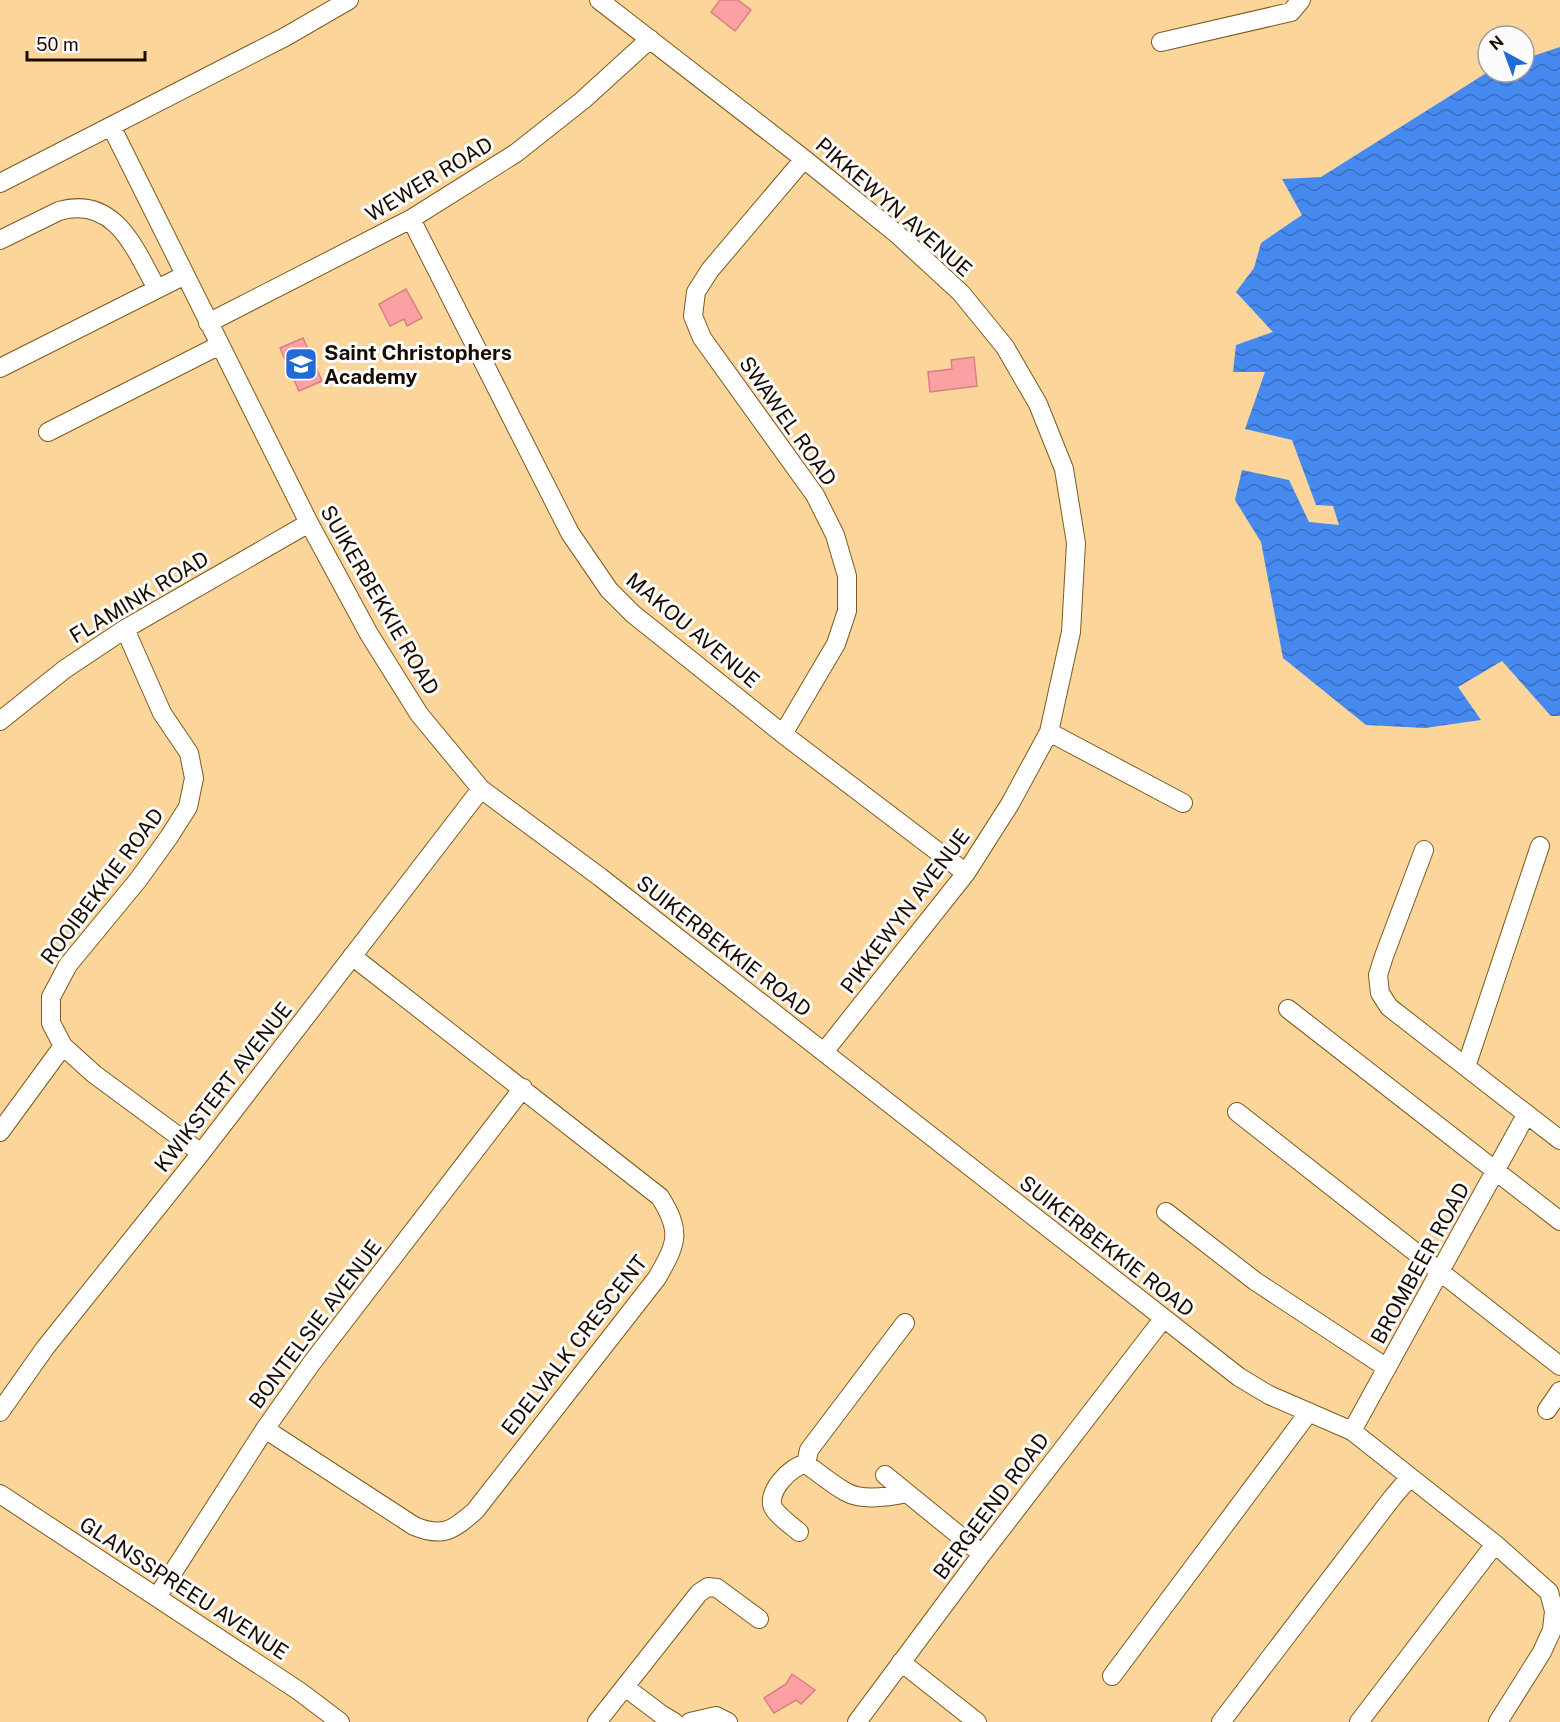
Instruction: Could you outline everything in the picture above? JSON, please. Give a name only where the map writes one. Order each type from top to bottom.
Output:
[{"type":"street","points":[[0,183],[295,32],[349,0]]},
{"type":"street","name":"PIKKEWYN AVENUE","points":[[598,0],[897,234],[961,293],[1005,347],[1038,404],[1064,469],[1076,543],[1071,632],[1049,732],[1010,804],[966,873],[824,1052]]},
{"type":"street","points":[[1161,42],[1291,12],[1301,0]]},
{"type":"street","name":"WEWER ROAD","points":[[208,323],[411,219],[516,153],[583,100],[650,39]]},
{"type":"street","name":"SUIKERBEKKIE ROAD","points":[[111,126],[309,523],[369,634],[419,714],[481,789],[600,877],[1239,1377],[1269,1395],[1352,1431],[1495,1544],[1549,1592],[1554,1611],[1552,1630],[1542,1652],[1498,1722]]},
{"type":"street","name":"SWAWEL ROAD","points":[[783,734],[836,644],[847,611],[847,576],[835,535],[815,495],[702,338],[693,316],[696,292],[710,270],[804,159]]},
{"type":"street","points":[[0,240],[59,211],[69,208],[95,211],[108,216],[119,226],[157,289]]},
{"type":"street","name":"MAKOU AVENUE","points":[[411,219],[570,533],[609,590],[633,614],[783,734],[966,873]]},
{"type":"street","points":[[0,368],[185,275]]},
{"type":"street","points":[[48,432],[220,345]]},
{"type":"street","name":"FLAMINK ROAD","points":[[0,721],[66,669],[124,629],[309,523]]},
{"type":"street","name":"ROOIBEKKIE ROAD","points":[[124,629],[162,713],[189,753],[194,778],[188,807],[170,837],[68,965],[51,997],[51,1023],[63,1046],[128,1100],[201,1153]]},
{"type":"street","points":[[1049,732],[1183,803]]},
{"type":"street","name":"KWIKSTERT AVENUE","points":[[0,1412],[45,1348],[201,1153],[481,789]]},
{"type":"street","points":[[1466,1068],[1540,846]]},
{"type":"street","points":[[1424,850],[1378,975],[1380,993],[1389,1007],[1560,1140]]},
{"type":"street","name":"EDELVALK CRESCENT","points":[[265,1429],[414,1526],[431,1533],[444,1532],[475,1511],[657,1278],[671,1254],[676,1233],[671,1215],[660,1197],[352,956]]},
{"type":"street","points":[[1288,1009],[1560,1221]]},
{"type":"street","points":[[0,1132],[63,1046]]},
{"type":"street","name":"BONTELSIE AVENUE","points":[[157,1597],[265,1429],[311,1364],[523,1088]]},
{"type":"street","points":[[1237,1112],[1560,1366]]},
{"type":"street","name":"BROMBEER ROAD","points":[[1352,1431],[1526,1115]]},
{"type":"street","points":[[1166,1212],[1255,1281],[1388,1368]]},
{"type":"street","name":"BERGEEND ROAD","points":[[857,1722],[982,1554],[1163,1319]]},
{"type":"street","points":[[806,1464],[809,1449],[905,1323]]},
{"type":"street","points":[[1547,1410],[1560,1391]]},
{"type":"street","points":[[1112,1676],[1309,1413]]},
{"type":"street","points":[[799,1532],[773,1508],[771,1501],[777,1487],[790,1471],[801,1464],[806,1464],[847,1493],[862,1496],[907,1493]]},
{"type":"street","points":[[885,1475],[982,1554]]},
{"type":"street","points":[[1221,1722],[1392,1498],[1410,1478]]},
{"type":"street","name":"GLANSSPREEU AVENUE","points":[[0,1494],[299,1691],[340,1722]]},
{"type":"street","points":[[1359,1722],[1495,1544]]},
{"type":"street","points":[[597,1722],[699,1593],[708,1587],[717,1588],[759,1619]]},
{"type":"street","points":[[901,1662],[977,1722]]},
{"type":"street","points":[[625,1687],[674,1722]]},
{"type":"street","points":[[690,1722],[722,1719]]},
{"type":"water","points":[[1560,47],[1560,716],[1551,716],[1502,661],[1458,687],[1481,720],[1425,728],[1366,725],[1283,658],[1261,542],[1235,500],[1242,470],[1289,480],[1309,522],[1339,525],[1333,506],[1316,505],[1292,440],[1245,429],[1265,372],[1233,372],[1236,345],[1273,332],[1236,292],[1254,268],[1261,243],[1302,215],[1282,179],[1321,177],[1476,80],[1476,84],[1536,84],[1536,55]]},
{"type":"building","points":[[720,0],[738,0],[751,10],[735,31],[711,12]]},
{"type":"building","points":[[406,289],[422,318],[407,326],[404,319],[390,326],[379,304]]},
{"type":"building","name":"Saint Christophers Academy","points":[[303,338],[322,381],[299,391],[280,348]]},
{"type":"building","points":[[974,357],[977,386],[930,392],[928,372],[952,369],[951,360]]},
{"type":"building","points":[[792,1674],[815,1690],[801,1704],[796,1700],[774,1713],[764,1698],[786,1684]]},
{"type":"place","name":"Saint Christophers Academy","points":[[301,364]]}]
